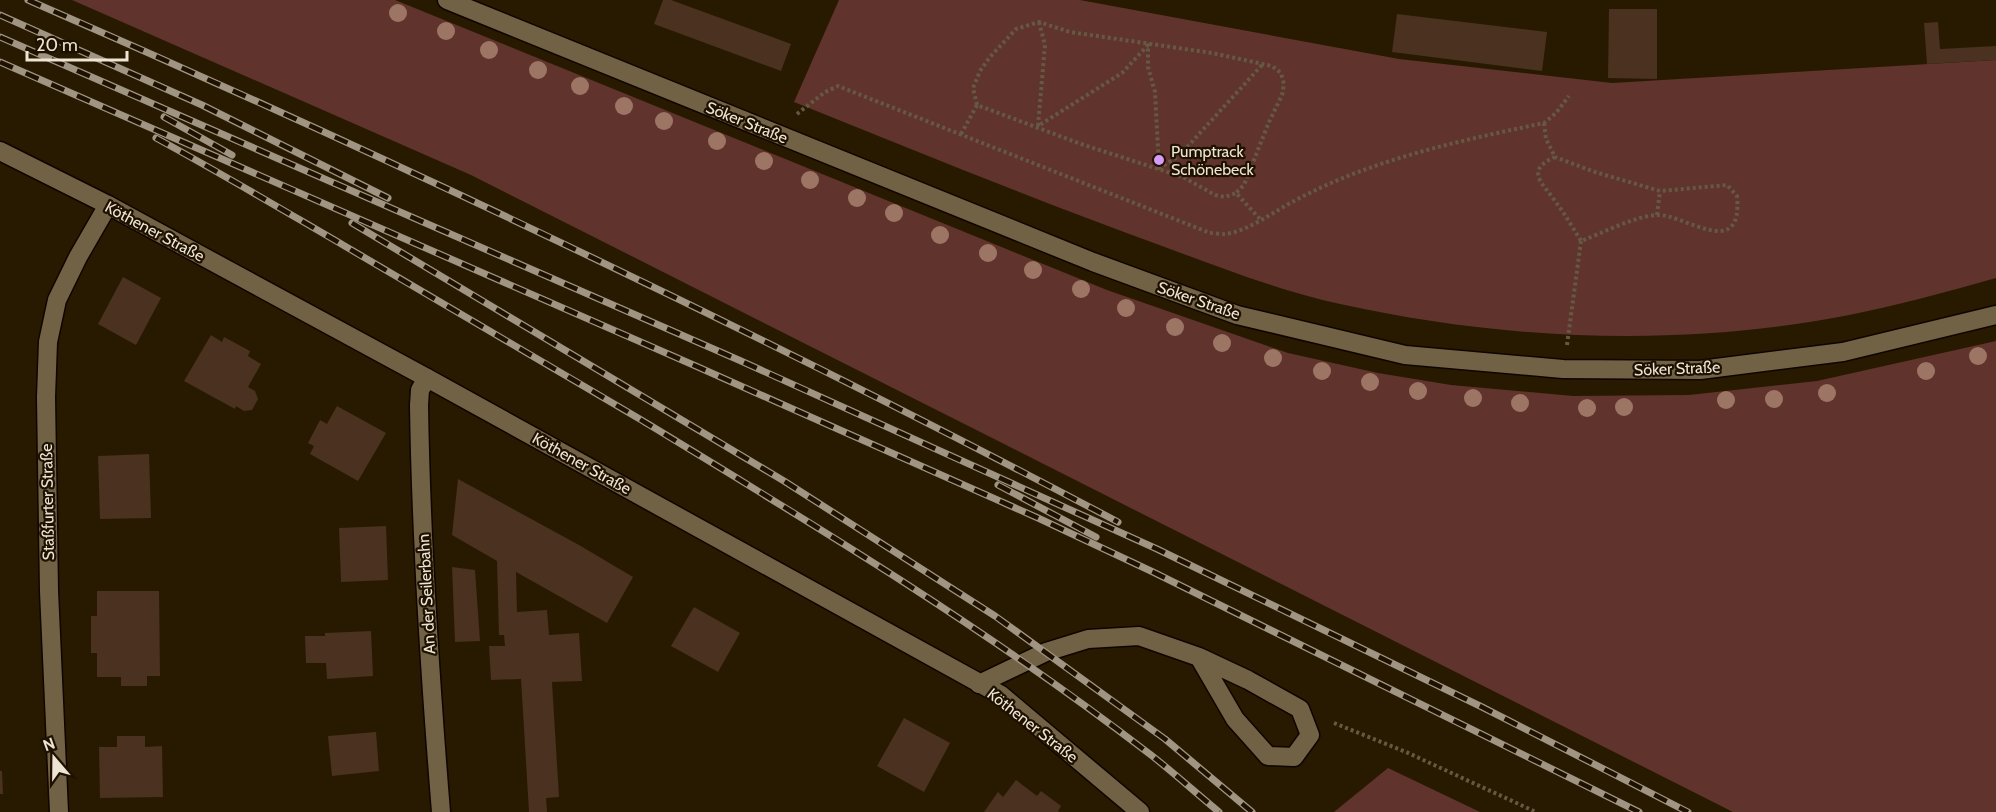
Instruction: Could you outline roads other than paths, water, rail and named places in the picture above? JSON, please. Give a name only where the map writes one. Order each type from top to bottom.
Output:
[{"type":"street","name":"Söker Straße","points":[[447,0],[1092,262],[1237,315],[1406,355],[1563,369],[1700,370],[1832,354],[1996,315]]},
{"type":"street","name":"Köthener Straße","points":[[0,151],[108,205],[427,378],[1001,695],[1140,812]]},
{"type":"street","name":"Staßfurter Straße","points":[[60,812],[48,579],[46,397],[48,342],[57,300],[78,257],[108,205]]},
{"type":"street","name":"An der Seilerbahn","points":[[427,378],[420,390],[419,405],[421,506],[432,703],[441,812]]},
{"type":"street","points":[[979,684],[1046,652],[1088,639],[1139,636],[1199,657],[1248,680],[1300,709],[1310,735],[1294,757],[1268,756],[1235,719],[1199,657]]},
{"type":"railway","points":[[28,0],[304,123],[578,251],[850,384],[1118,522]]},
{"type":"railway","points":[[0,15],[202,105],[388,198]]},
{"type":"railway","points":[[0,37],[741,361],[1157,549],[1482,707],[1688,812]]},
{"type":"railway","points":[[0,62],[1038,518],[1153,572],[1639,812]]},
{"type":"railway","points":[[164,117],[232,155]]},
{"type":"railway","points":[[156,138],[638,418],[899,579],[964,621],[1090,709],[1151,755],[1219,812]]},
{"type":"railway","points":[[352,223],[784,481],[995,616],[1165,739],[1252,812]]},
{"type":"railway","points":[[998,485],[1096,537]]},
{"type":"place","name":"Pumptrack Schönebeck","points":[[1159,160]]}]
